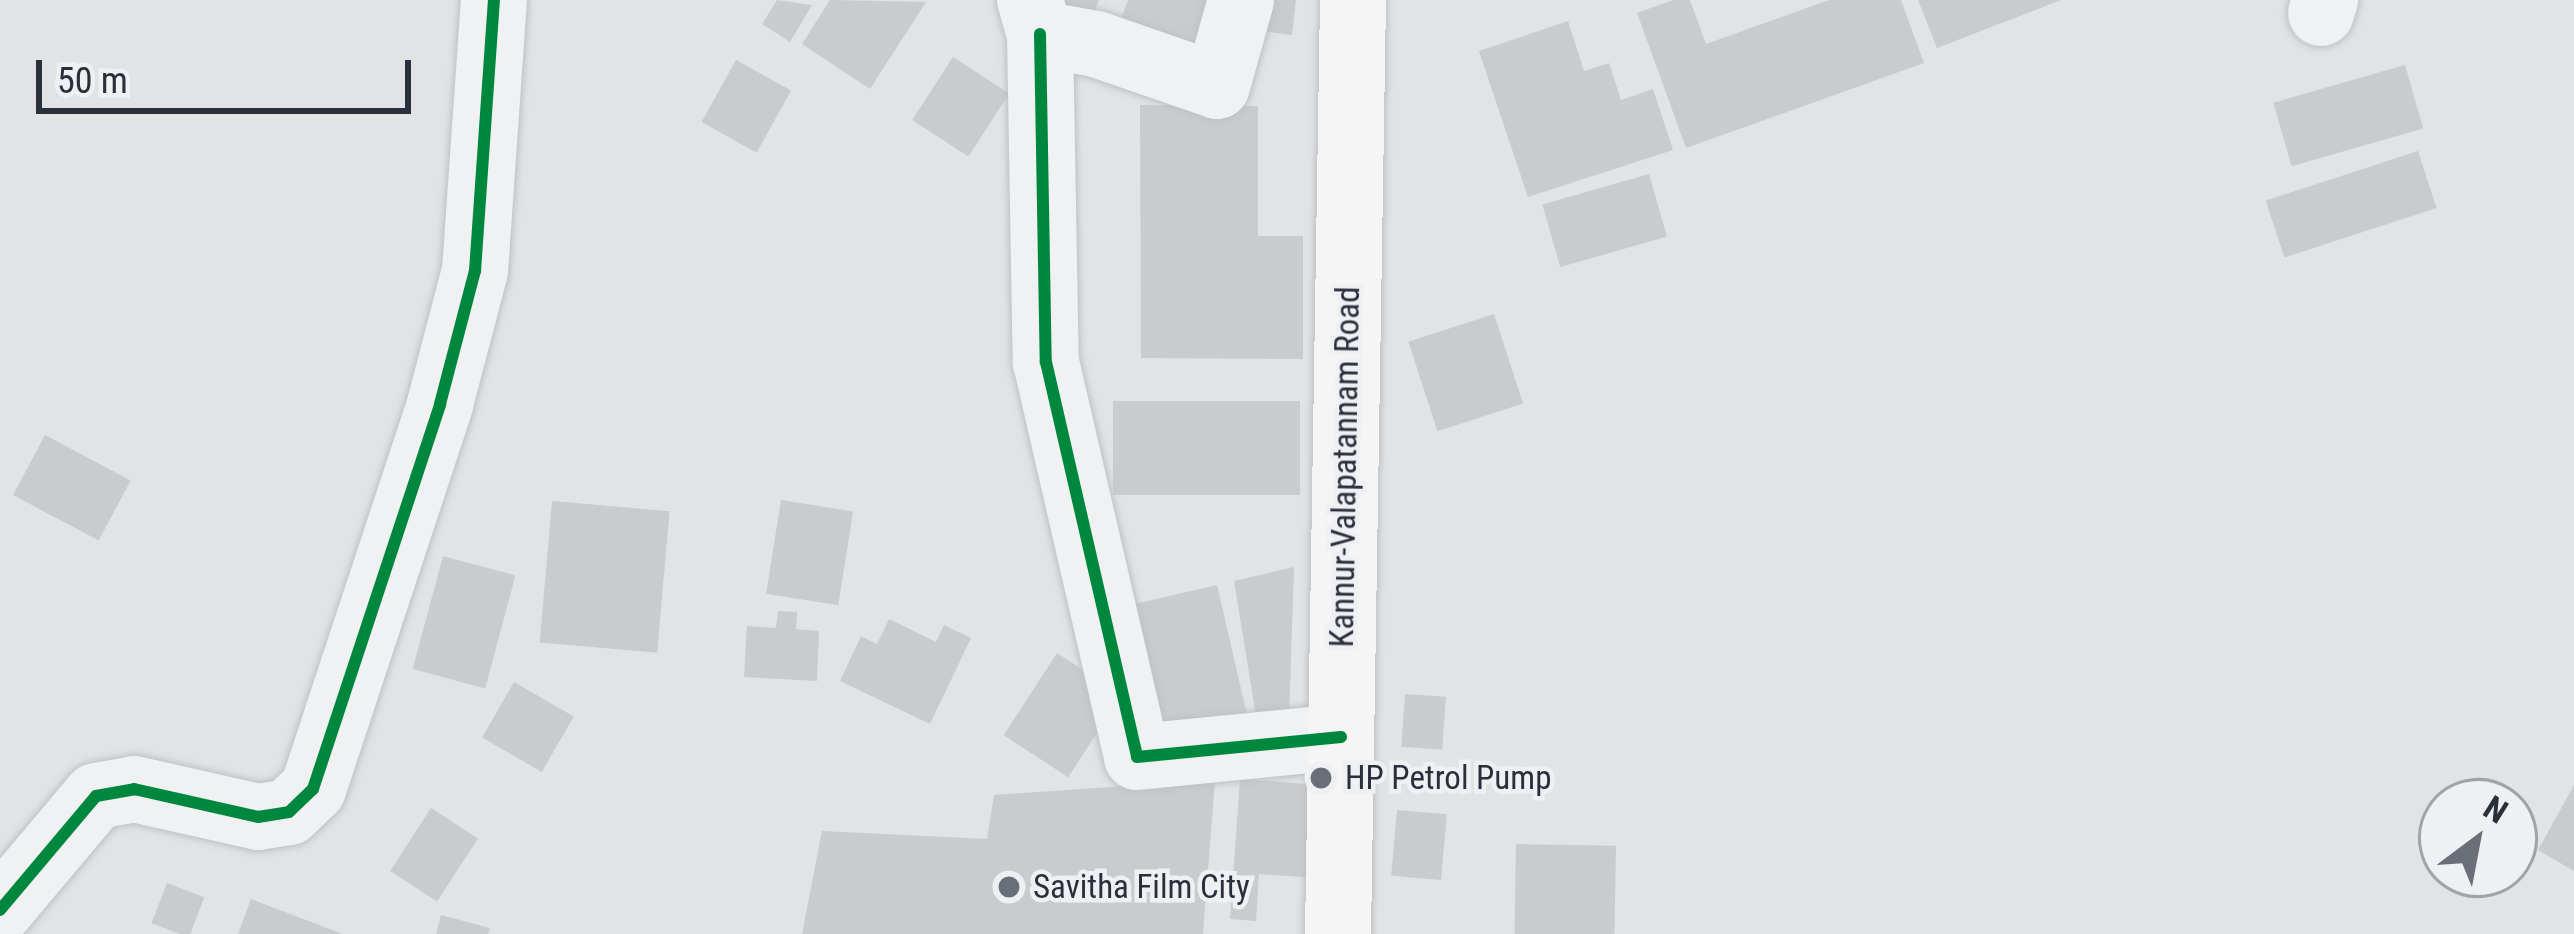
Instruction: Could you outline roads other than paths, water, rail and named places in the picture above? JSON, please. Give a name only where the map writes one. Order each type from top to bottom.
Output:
[{"type":"main road","name":"Kannur-Valapatannam Road","points":[[1338,934],[1353,0]]},
{"type":"street","points":[[0,910],[96,796],[152,791],[258,817],[289,812],[313,789],[440,404],[475,271],[494,0]]},
{"type":"street","points":[[1241,0],[1217,86],[1096,44],[1035,17],[1046,362],[1137,757],[1341,737]]},
{"type":"place","name":"HP Petrol Pump","points":[[1321,778]]},
{"type":"place","name":"Savitha Film City","points":[[1009,887]]}]
